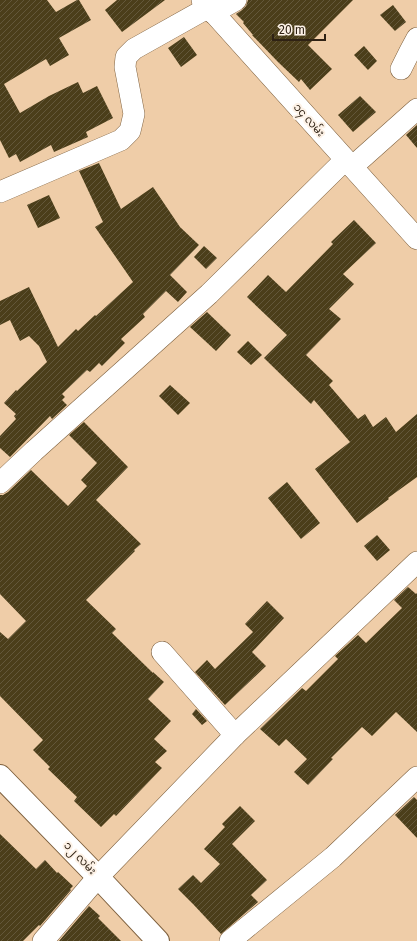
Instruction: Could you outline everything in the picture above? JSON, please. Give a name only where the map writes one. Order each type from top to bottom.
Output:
[{"type":"main road","name":"၁၂ လမ်း","points":[[0,776],[98,876],[158,941]]},
{"type":"street","points":[[0,192],[121,140],[130,131],[134,114],[124,67],[126,57],[134,49],[208,7],[236,0]]},
{"type":"street","name":"၁၄ လမ်း","points":[[208,7],[417,240]]},
{"type":"street","points":[[401,69],[417,38]]},
{"type":"street","points":[[0,483],[209,294],[348,164],[417,109]]},
{"type":"street","points":[[43,941],[98,876],[235,735],[417,562]]},
{"type":"street","points":[[162,652],[235,735]]},
{"type":"street","points":[[230,941],[333,857],[417,777]]},
{"type":"building","points":[[0,0],[47,0],[56,12],[79,0],[91,20],[59,38],[69,55],[50,66],[46,59],[4,84],[20,113],[49,96],[78,82],[83,93],[97,86],[113,118],[86,132],[88,137],[54,152],[51,145],[20,162],[16,154],[9,158],[0,140]]},
{"type":"building","points":[[117,0],[165,0],[122,32],[105,10]]},
{"type":"building","points":[[248,0],[353,0],[308,45],[332,69],[310,90],[301,79],[299,82],[278,62],[252,35],[243,23],[244,22],[236,14],[246,6]]},
{"type":"building","points":[[393,5],[406,22],[395,31],[380,15]]},
{"type":"building","points":[[184,37],[197,55],[181,67],[168,48]]},
{"type":"building","points":[[364,46],[377,61],[368,70],[354,55]]},
{"type":"building","points":[[360,96],[376,112],[353,132],[338,115]]},
{"type":"building","points":[[417,125],[417,148],[406,135]]},
{"type":"building","points":[[99,163],[121,209],[153,187],[180,227],[199,245],[170,275],[187,292],[178,302],[166,291],[143,314],[145,317],[121,339],[125,343],[102,366],[99,363],[90,372],[87,370],[62,394],[65,397],[62,400],[67,405],[52,419],[50,416],[10,457],[0,448],[0,436],[16,419],[14,416],[16,414],[4,403],[47,362],[39,346],[29,336],[20,341],[10,320],[0,325],[0,301],[29,287],[58,347],[76,329],[78,331],[133,282],[95,227],[103,222],[79,171]]},
{"type":"building","points":[[49,195],[60,218],[38,228],[27,205]]},
{"type":"building","points":[[354,220],[376,243],[343,274],[354,284],[329,309],[341,319],[306,355],[333,381],[329,385],[358,419],[365,414],[373,427],[386,417],[396,432],[417,414],[417,477],[357,523],[315,469],[350,442],[314,400],[311,404],[264,358],[287,335],[247,297],[268,275],[286,292],[333,244],[331,242]]},
{"type":"building","points":[[204,246],[217,258],[206,269],[194,257]]},
{"type":"building","points":[[207,312],[231,335],[216,351],[190,327]]},
{"type":"building","points":[[248,341],[262,355],[251,365],[237,352]]},
{"type":"building","points":[[170,385],[190,403],[178,415],[159,396]]},
{"type":"building","points":[[84,422],[128,467],[96,500],[141,544],[86,600],[116,629],[112,633],[164,682],[148,699],[171,721],[154,739],[167,751],[155,762],[162,768],[116,816],[114,814],[101,827],[74,801],[77,797],[48,769],[50,767],[33,750],[43,740],[0,696],[0,632],[8,639],[26,621],[0,594],[0,495],[8,492],[31,470],[68,506],[87,486],[81,480],[97,463],[69,435]]},
{"type":"building","points":[[287,482],[320,523],[301,539],[268,498]]},
{"type":"building","points":[[377,535],[390,550],[377,561],[364,546]]},
{"type":"building","points":[[408,587],[416,594],[417,593],[417,732],[396,712],[372,736],[362,727],[331,758],[333,759],[308,785],[294,772],[307,759],[286,739],[279,746],[260,729],[302,688],[306,691],[338,659],[335,656],[358,635],[366,643],[402,608],[394,600]]},
{"type":"building","points":[[267,601],[284,618],[252,652],[266,666],[225,705],[195,672],[207,660],[215,669],[253,632],[245,624]]},
{"type":"building","points":[[196,709],[207,721],[202,725],[192,714]]},
{"type":"building","points":[[414,797],[417,800],[417,838],[395,815]]},
{"type":"building","points":[[240,806],[255,821],[232,844],[267,880],[251,895],[258,902],[221,934],[178,889],[193,875],[201,883],[220,864],[204,849],[225,827],[222,824]]},
{"type":"building","points":[[0,834],[36,869],[45,860],[57,873],[58,872],[73,886],[40,926],[39,925],[23,941],[0,941]]},
{"type":"building","points":[[89,906],[100,916],[98,918],[121,941],[59,941]]}]
